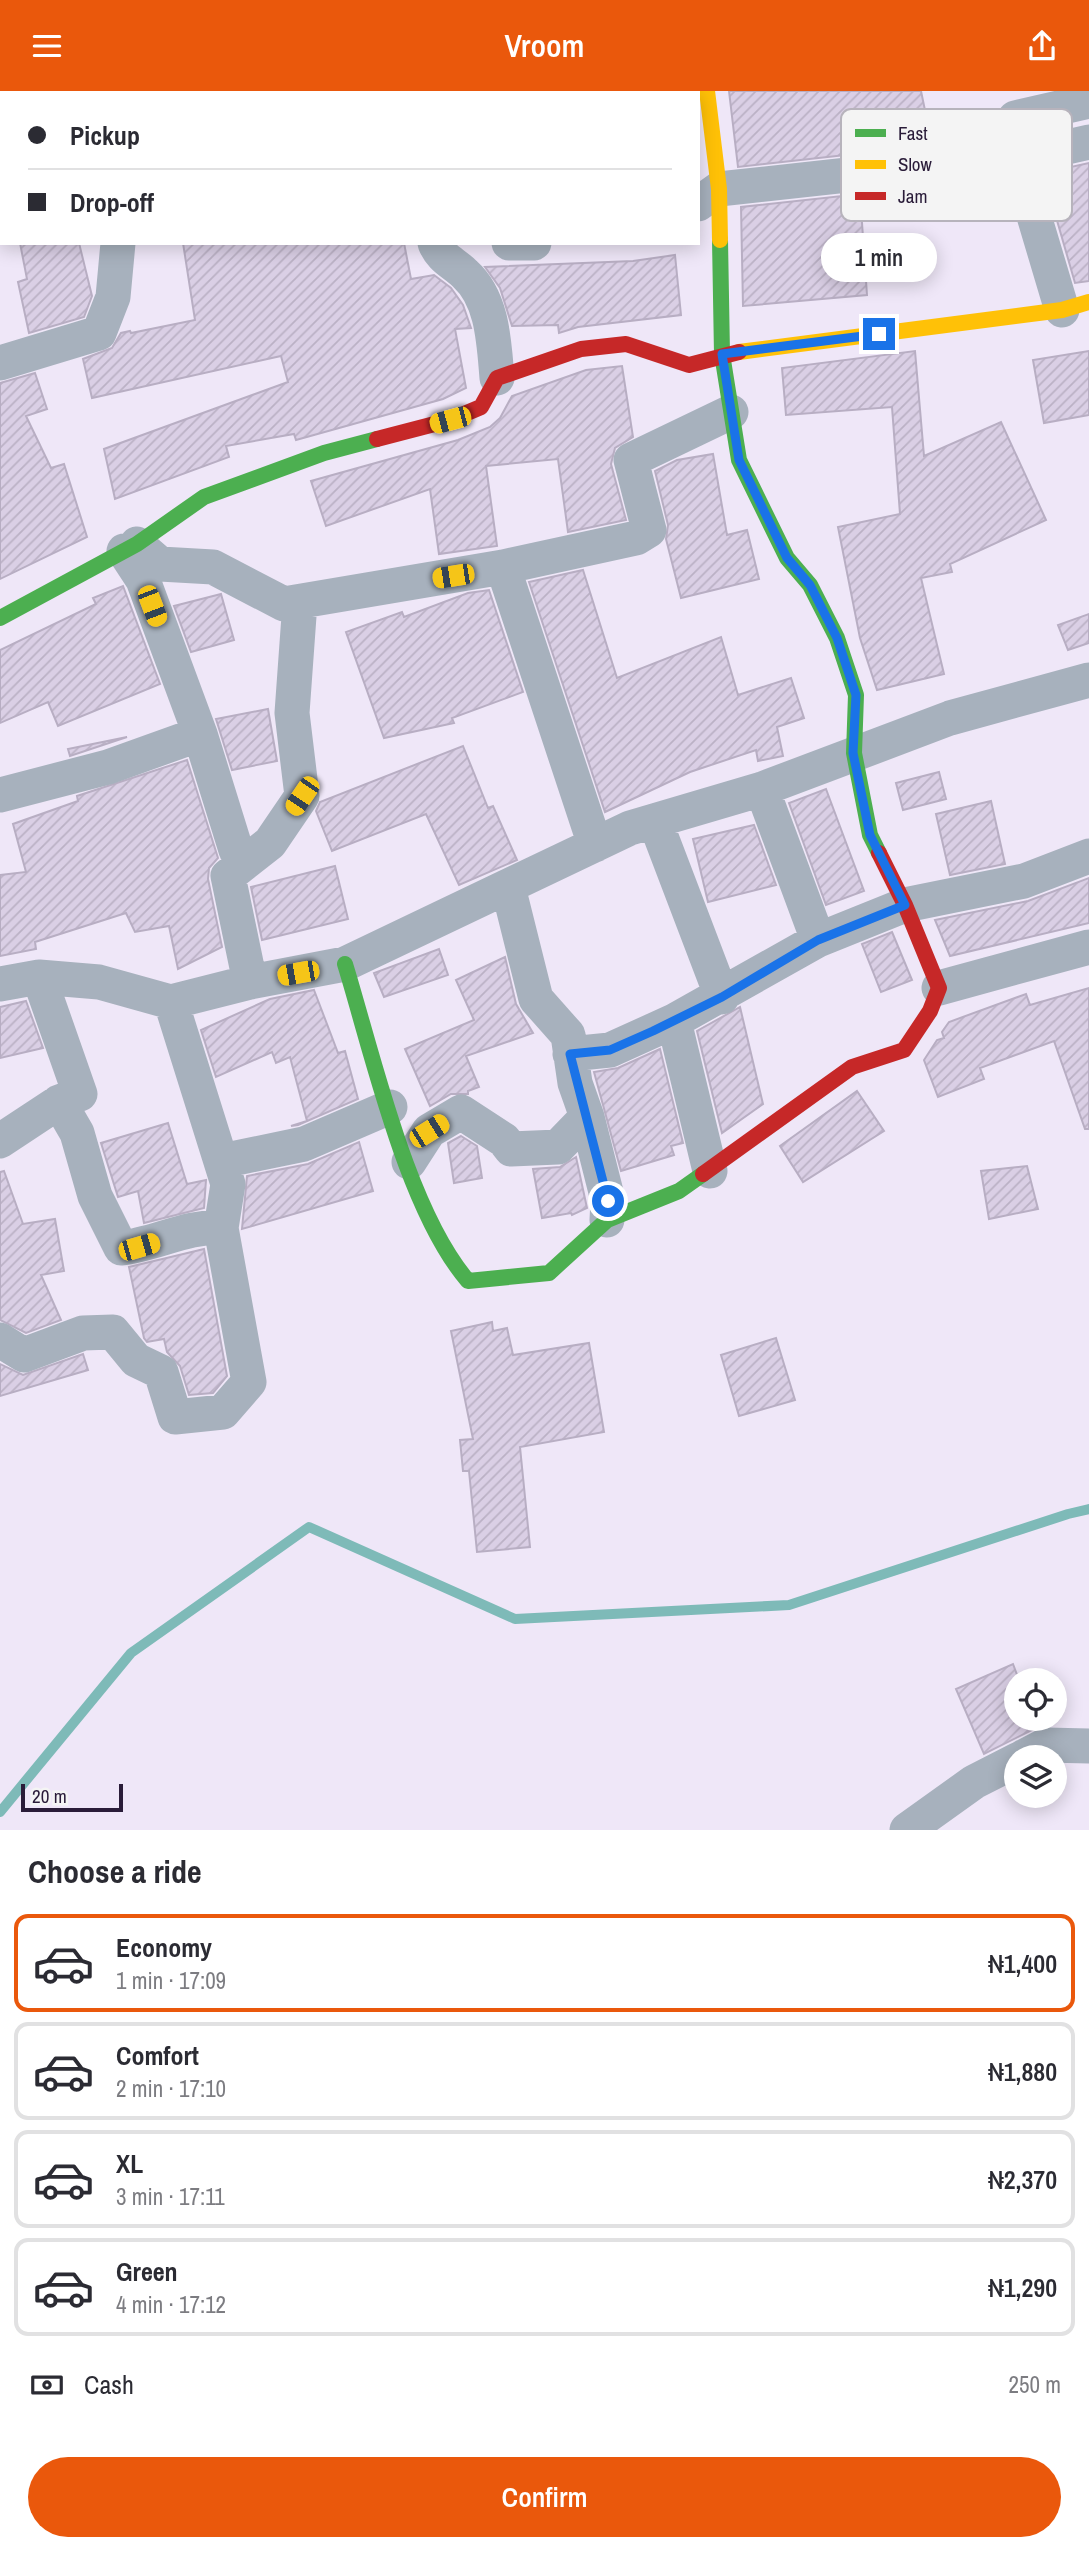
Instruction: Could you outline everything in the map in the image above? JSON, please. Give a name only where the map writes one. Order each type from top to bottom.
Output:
[{"type":"street","points":[[345,964],[390,1107],[435,1234],[458,1274],[468,1280],[549,1273],[607,1220],[679,1191],[852,1067],[904,1050],[930,1011],[939,988],[905,905],[870,835],[853,753],[856,695],[837,638],[810,585],[787,558],[739,460],[722,354],[709,196],[707,91]]},
{"type":"street","points":[[1024,102],[1089,101]]},
{"type":"street","points":[[1072,147],[1089,142]]},
{"type":"street","points":[[709,196],[841,178]]},
{"type":"street","points":[[497,378],[581,349],[626,344],[689,365],[722,354],[1076,306],[1036,221]]},
{"type":"street","points":[[0,363],[99,333],[113,297],[118,245]]},
{"type":"street","points":[[0,618],[131,547],[204,497],[324,453],[450,420],[481,407],[497,378],[492,326],[483,300],[466,274],[441,257],[436,245]]},
{"type":"street","points":[[131,547],[160,564],[213,567],[284,604],[503,567],[636,538],[649,530],[631,460],[731,412]]},
{"type":"street","points":[[131,547],[200,734],[236,850],[251,857]]},
{"type":"street","points":[[503,567],[595,845]]},
{"type":"street","points":[[250,982],[228,876],[270,843],[302,796],[292,713],[300,602]]},
{"type":"street","points":[[0,984],[38,977],[99,982],[171,1002],[250,982],[345,964],[595,845],[655,821],[762,789],[950,718],[1089,680]]},
{"type":"street","points":[[0,795],[108,767],[200,734]]},
{"type":"street","points":[[762,789],[818,940]]},
{"type":"street","points":[[655,821],[722,997]]},
{"type":"street","points":[[570,1054],[610,1050],[722,997],[818,940],[905,905],[1024,881],[1089,856]]},
{"type":"street","points":[[508,887],[536,999],[568,1035],[575,1083],[587,1117],[608,1201],[607,1220]]},
{"type":"street","points":[[939,988],[1089,947]]},
{"type":"street","points":[[0,1141],[60,1102],[80,1094],[38,977]]},
{"type":"street","points":[[0,1340],[24,1355],[83,1332],[113,1332],[136,1360],[161,1372],[175,1417],[223,1412],[249,1382],[221,1228],[228,1184],[171,1002]]},
{"type":"street","points":[[674,1021],[710,1171]]},
{"type":"street","points":[[60,1102],[77,1133],[95,1196],[121,1248],[139,1247],[209,1227],[221,1228]]},
{"type":"street","points":[[222,1161],[304,1144],[390,1107]]},
{"type":"street","points":[[409,1162],[429,1131],[461,1112],[504,1140],[511,1149],[558,1147],[587,1117]]},
{"type":"street","points":[[1067,1745],[1089,1746]]},
{"type":"street","points":[[907,1830],[974,1782],[1004,1767]]},
{"type":"building","points":[[729,91],[921,91],[925,109],[841,109],[841,156],[738,167]]},
{"type":"building","points":[[1089,163],[1089,281],[1075,283],[1057,221],[1072,221],[1072,167]]},
{"type":"building","points":[[841,196],[841,221],[862,221],[867,295],[743,306],[741,207]]},
{"type":"building","points":[[20,245],[79,245],[92,296],[84,317],[29,333],[18,282],[27,279]]},
{"type":"building","points":[[183,245],[404,245],[411,279],[434,275],[451,288],[463,305],[471,328],[455,329],[466,388],[443,399],[296,440],[294,434],[226,446],[229,457],[115,499],[104,449],[288,382],[281,356],[92,398],[83,359],[112,348],[121,333],[195,320]]},
{"type":"building","points":[[675,255],[681,315],[578,327],[559,333],[558,325],[512,326],[500,288],[485,267],[633,261]]},
{"type":"building","points":[[915,351],[924,456],[1001,422],[1046,520],[950,564],[952,572],[921,578],[944,674],[877,690],[860,638],[838,527],[900,514],[892,407],[786,415],[782,368]]},
{"type":"building","points":[[1089,351],[1089,415],[1044,423],[1033,360]]},
{"type":"building","points":[[622,366],[633,437],[615,448],[611,464],[626,520],[568,532],[558,459],[486,466],[497,546],[439,554],[430,489],[326,526],[311,481],[458,440],[490,427],[500,418],[512,396],[586,370]]},
{"type":"building","points":[[35,373],[47,409],[26,416],[51,468],[64,464],[87,537],[0,579],[0,383]]},
{"type":"building","points":[[713,454],[727,535],[747,530],[759,579],[681,598],[666,539],[668,525],[655,471],[677,460]]},
{"type":"building","points":[[583,570],[617,678],[721,637],[738,695],[791,678],[804,718],[777,727],[783,756],[758,761],[756,750],[690,772],[605,812],[529,582]]},
{"type":"building","points":[[123,586],[160,684],[58,726],[48,702],[0,723],[0,650],[96,604],[93,598]]},
{"type":"building","points":[[489,590],[523,692],[452,718],[454,723],[384,738],[346,632],[402,612],[404,617],[468,593]]},
{"type":"building","points":[[221,594],[234,640],[191,652],[174,606]]},
{"type":"building","points":[[1089,614],[1089,643],[1068,650],[1058,625]]},
{"type":"building","points":[[268,709],[277,761],[232,770],[216,719]]},
{"type":"building","points":[[127,737],[70,756],[68,749]]},
{"type":"building","points":[[463,746],[488,808],[493,806],[517,860],[459,885],[426,814],[332,851],[316,811],[320,802]]},
{"type":"building","points":[[187,760],[218,858],[209,868],[208,879],[222,947],[178,969],[169,926],[135,932],[126,913],[35,942],[36,949],[0,956],[0,875],[26,872],[13,824],[78,801],[77,796]]},
{"type":"building","points":[[939,772],[946,799],[903,810],[896,783]]},
{"type":"building","points":[[826,789],[864,891],[826,905],[789,803]]},
{"type":"building","points":[[991,801],[1005,864],[950,875],[936,814]]},
{"type":"building","points":[[754,825],[776,885],[708,902],[693,839]]},
{"type":"building","points":[[335,866],[348,919],[262,940],[251,887]]},
{"type":"building","points":[[1089,878],[1089,923],[950,956],[935,920],[1028,901]]},
{"type":"building","points":[[892,932],[912,980],[881,992],[862,944]]},
{"type":"building","points":[[439,949],[448,975],[384,997],[374,973]]},
{"type":"building","points":[[505,957],[516,1004],[533,1033],[466,1056],[479,1087],[468,1091],[468,1094],[451,1094],[430,1106],[405,1049],[474,1020],[456,980]]},
{"type":"building","points":[[1089,988],[1089,1129],[1085,1129],[1054,1041],[980,1068],[984,1079],[938,1097],[924,1060],[937,1040],[944,1038],[942,1032],[949,1022],[1026,994],[1030,1005]]},
{"type":"building","points":[[314,990],[338,1053],[345,1051],[358,1099],[298,1125],[291,1126],[307,1121],[290,1057],[276,1063],[272,1052],[216,1077],[201,1030],[270,999]]},
{"type":"building","points":[[26,1001],[43,1048],[0,1058],[0,1007]]},
{"type":"building","points":[[740,1007],[763,1104],[722,1133],[697,1031]]},
{"type":"building","points":[[660,1049],[683,1143],[671,1146],[674,1155],[621,1171],[594,1072],[618,1068]]},
{"type":"building","points":[[857,1091],[884,1131],[803,1182],[780,1146]]},
{"type":"building","points":[[168,1123],[187,1184],[206,1180],[204,1208],[144,1223],[138,1191],[118,1197],[101,1143]]},
{"type":"building","points":[[461,1136],[477,1146],[482,1178],[454,1183],[448,1143]]},
{"type":"building","points":[[359,1142],[373,1191],[242,1229],[247,1176],[308,1164]]},
{"type":"building","points":[[576,1157],[587,1208],[572,1215],[542,1218],[533,1169],[560,1167]]},
{"type":"building","points":[[1027,1166],[1038,1209],[989,1219],[981,1171]]},
{"type":"building","points":[[4,1171],[23,1224],[55,1219],[64,1271],[41,1275],[61,1320],[26,1333],[0,1320],[0,1172]]},
{"type":"building","points":[[204,1249],[227,1376],[213,1393],[189,1395],[180,1366],[167,1352],[164,1339],[147,1342],[144,1338],[129,1267]]},
{"type":"building","points":[[492,1322],[493,1331],[507,1328],[513,1355],[589,1343],[604,1432],[520,1447],[530,1547],[477,1552],[469,1471],[463,1471],[460,1440],[473,1439],[451,1331]]},
{"type":"building","points":[[776,1338],[795,1400],[739,1416],[721,1355]]},
{"type":"building","points":[[83,1354],[88,1370],[0,1396],[0,1364],[23,1375]]},
{"type":"building","points":[[1013,1664],[1014,1668],[1004,1668],[1004,1731],[1030,1731],[984,1754],[956,1689]]},
{"type":"waterway","points":[[0,1812],[131,1653],[309,1527],[515,1619],[789,1605],[1089,1509]]},
{"type":"traffic: fast","points":[[720,240],[722,354],[739,460],[787,558],[810,585],[837,638],[856,695],[854,753],[870,835],[879,853]]},
{"type":"traffic: fast","points":[[0,618],[137,544],[204,497],[324,453],[377,439]]},
{"type":"traffic: fast","points":[[345,964],[380,1086],[410,1173],[446,1251],[468,1281],[549,1273],[607,1220],[679,1191],[703,1174]]},
{"type":"traffic: slow","points":[[707,91],[719,189],[720,240]]},
{"type":"traffic: slow","points":[[739,352],[1062,310],[1089,302]]},
{"type":"traffic: jam","points":[[377,439],[450,420],[481,407],[497,378],[581,349],[626,344],[689,365],[739,352]]},
{"type":"traffic: jam","points":[[703,1174],[852,1067],[904,1050],[930,1011],[939,988],[905,905],[879,853]]},
{"type":"route","points":[[608,1201],[587,1117],[575,1083],[570,1054],[610,1050],[653,1031],[722,997],[818,940],[905,905],[870,835],[853,753],[856,695],[837,638],[810,585],[787,558],[739,460],[722,354],[879,334]]}]
